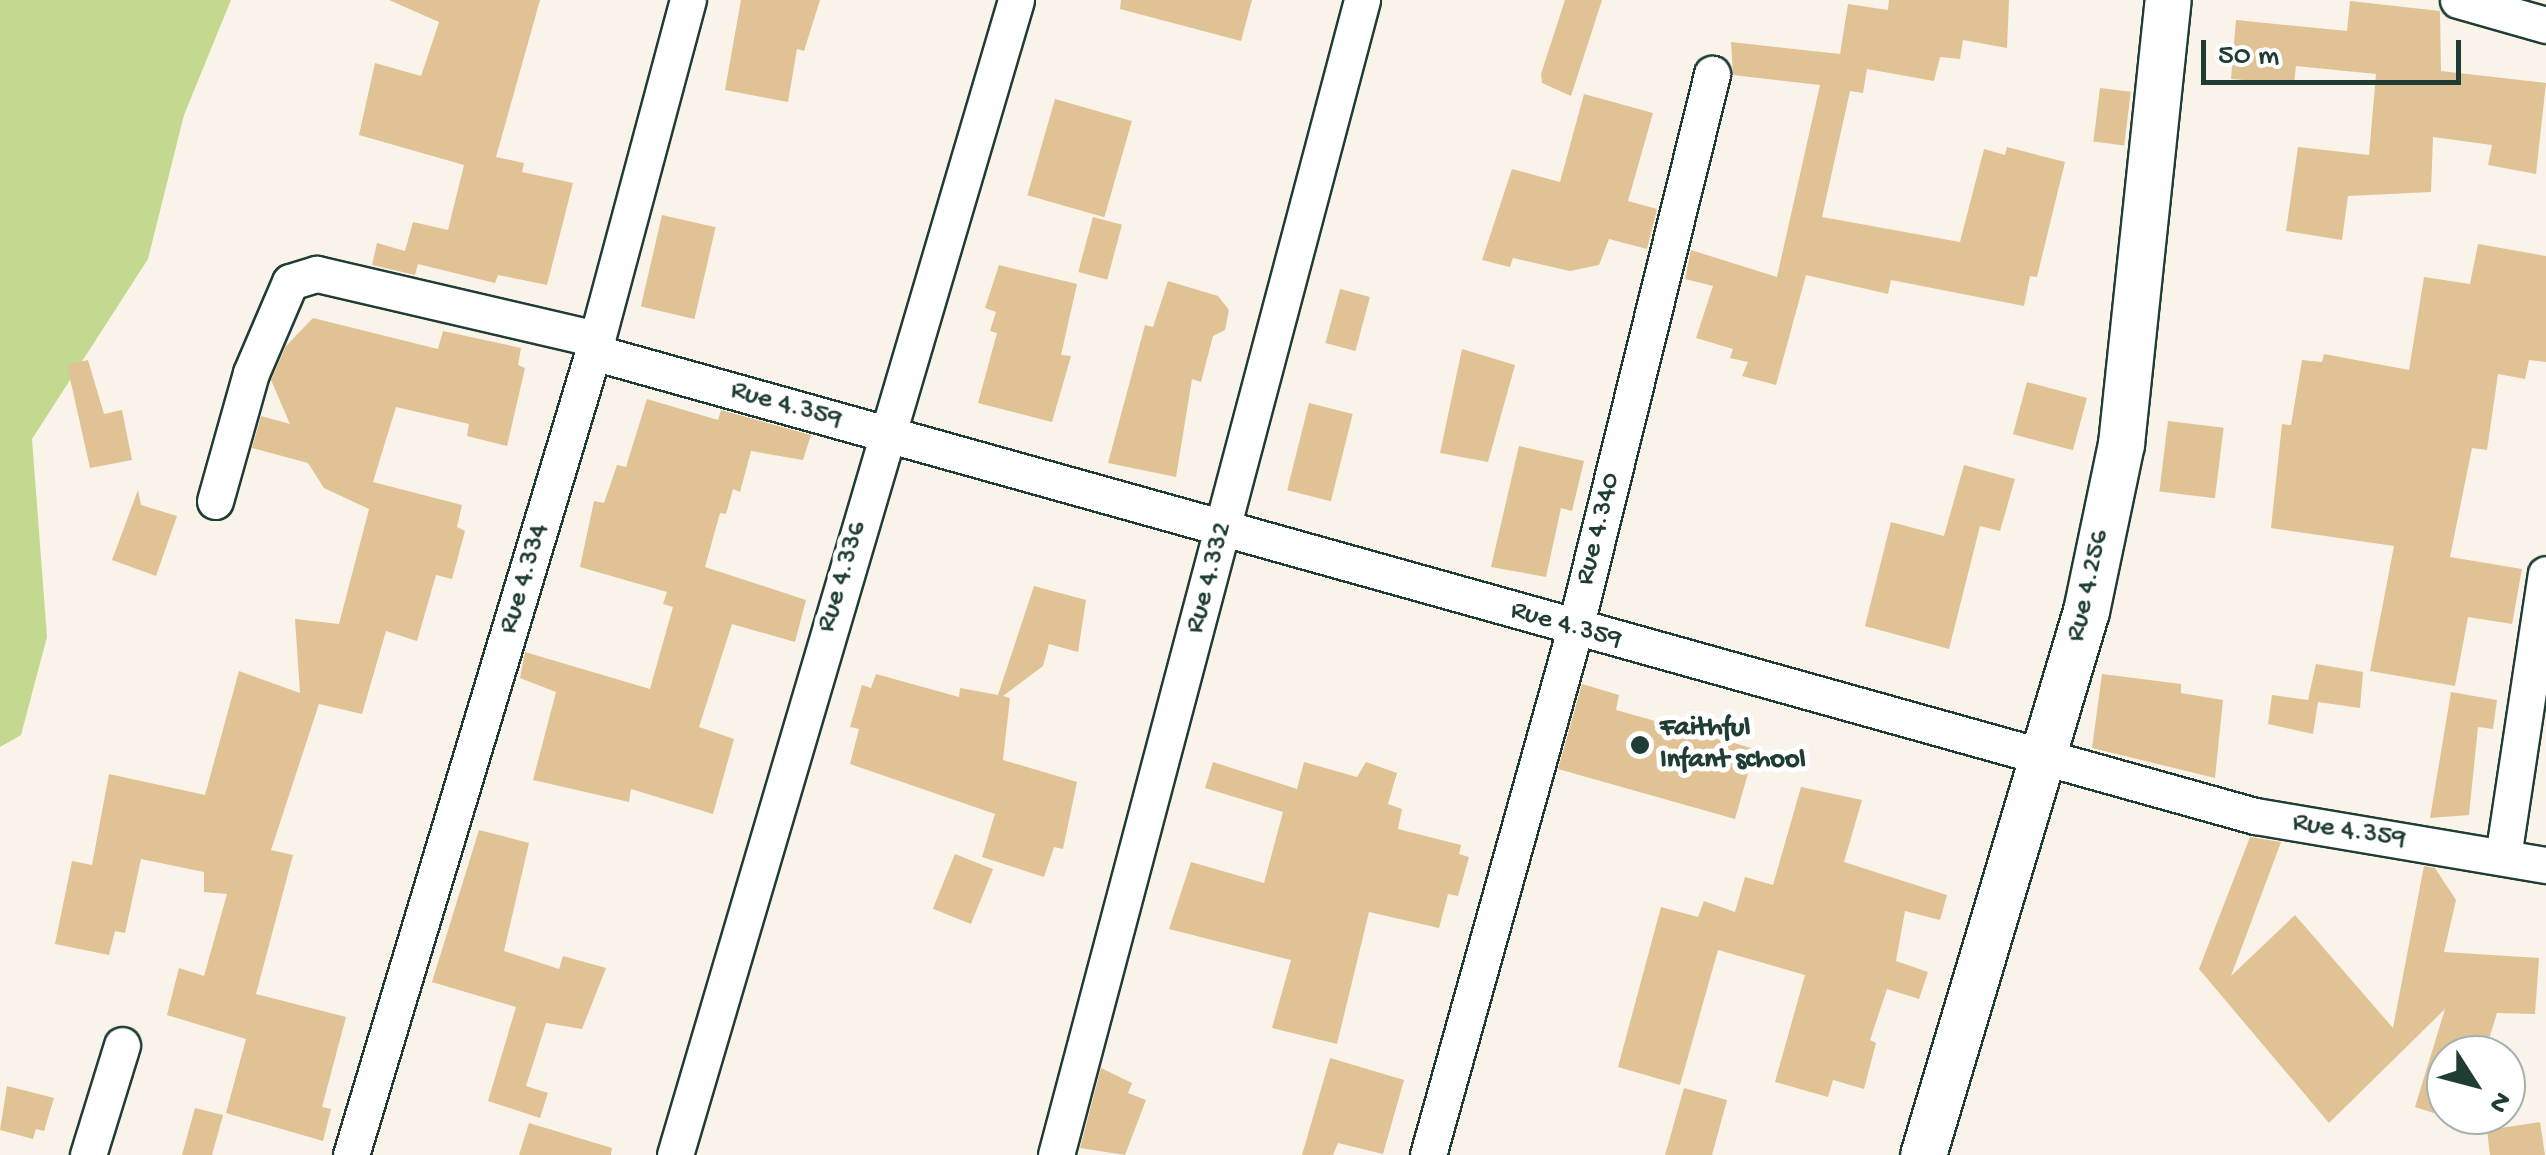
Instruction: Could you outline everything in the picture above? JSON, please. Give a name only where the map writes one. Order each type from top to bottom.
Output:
[{"type":"street","name":"Rue 4.334","points":[[351,1155],[595,345],[688,0]]},
{"type":"street","name":"Rue 4.336","points":[[675,1155],[1016,0]]},
{"type":"street","name":"Rue 4.332","points":[[1056,1155],[1362,0]]},
{"type":"street","name":"Rue 4.256","points":[[1923,1155],[2086,611],[2121,444],[2168,0]]},
{"type":"street","points":[[2458,0],[2546,25]]},
{"type":"street","name":"Rue 4.340","points":[[1428,1155],[1575,629],[1712,74]]},
{"type":"street","name":"Rue 4.359","points":[[214,501],[251,373],[290,282],[318,274],[595,345],[886,434],[2041,760],[2255,816],[2546,865]]},
{"type":"street","points":[[2503,857],[2546,574]]},
{"type":"street","points":[[88,1155],[122,1045]]},
{"type":"green space","points":[[0,0],[231,0],[184,115],[148,259],[32,439],[47,637],[21,735],[0,747]]},
{"type":"building","points":[[389,0],[540,0],[496,157],[524,163],[522,172],[573,183],[547,285],[498,275],[495,283],[418,264],[415,275],[372,265],[377,243],[405,251],[413,222],[448,230],[464,165],[359,135],[375,63],[421,76],[439,22]]},
{"type":"building","points":[[741,0],[820,0],[804,51],[797,49],[788,102],[725,90]]},
{"type":"building","points":[[1121,0],[1252,0],[1241,41],[1120,9]]},
{"type":"building","points":[[1565,0],[1602,0],[1571,96],[1542,83],[1541,74]]},
{"type":"building","points":[[1889,0],[2009,0],[2007,48],[1963,40],[1960,59],[1940,57],[1934,81],[1867,69],[1863,93],[1850,91],[1822,217],[1960,242],[1984,149],[2005,155],[2007,147],[2065,162],[2037,277],[2030,276],[2024,306],[1891,280],[1888,294],[1806,275],[1776,385],[1742,376],[1748,362],[1730,358],[1733,349],[1696,338],[1713,286],[1685,279],[1691,250],[1777,277],[1820,85],[1733,75],[1731,42],[1840,54],[1848,4],[1888,10]]},
{"type":"building","points":[[2350,1],[2440,11],[2441,71],[2546,83],[2536,174],[2488,165],[2492,145],[2433,137],[2431,192],[2348,196],[2342,240],[2286,231],[2298,147],[2369,155],[2376,74],[2296,66],[2294,84],[2231,79],[2236,20],[2347,31]]},
{"type":"building","points":[[2100,88],[2131,92],[2124,145],[2093,142]]},
{"type":"building","points":[[1584,94],[1653,113],[1628,201],[1657,209],[1647,249],[1609,239],[1599,265],[1570,271],[1513,258],[1510,267],[1482,260],[1512,169],[1560,182]]},
{"type":"building","points":[[1055,99],[1132,121],[1104,217],[1027,195]]},
{"type":"building","points":[[662,215],[716,227],[694,319],[641,307]]},
{"type":"building","points":[[1093,217],[1122,225],[1107,280],[1078,272]]},
{"type":"building","points":[[2478,244],[2546,256],[2546,362],[2529,360],[2525,379],[2498,374],[2487,450],[2472,448],[2450,557],[2522,569],[2512,624],[2468,617],[2455,686],[2370,671],[2394,546],[2271,528],[2282,424],[2291,425],[2302,360],[2322,362],[2324,354],[2409,370],[2424,277],[2470,284]]},
{"type":"building","points":[[999,265],[1077,284],[1061,355],[1071,356],[1052,422],[978,403],[997,333],[990,331],[996,312],[985,308]]},
{"type":"building","points":[[1168,281],[1218,296],[1229,310],[1225,330],[1213,336],[1201,382],[1192,379],[1176,477],[1108,463],[1145,325],[1153,327]]},
{"type":"building","points":[[1340,289],[1370,297],[1355,351],[1326,343]]},
{"type":"building","points":[[313,318],[438,349],[443,331],[521,348],[518,365],[525,368],[507,446],[467,436],[469,424],[396,407],[373,482],[462,505],[457,527],[465,531],[452,579],[436,575],[417,641],[386,631],[362,714],[319,704],[271,850],[293,855],[256,994],[346,1017],[322,1107],[331,1109],[323,1141],[226,1113],[246,1039],[167,1015],[179,968],[204,976],[227,894],[204,892],[204,872],[141,859],[125,933],[115,931],[109,955],[55,944],[72,861],[92,865],[109,774],[205,795],[239,671],[300,693],[295,619],[339,624],[369,509],[324,488],[308,463],[252,448],[261,416],[290,424],[271,380],[286,346]]},
{"type":"building","points":[[1462,349],[1515,365],[1488,462],[1440,453]]},
{"type":"building","points":[[88,360],[104,414],[122,410],[132,460],[90,468],[67,365]]},
{"type":"building","points":[[2027,382],[2087,398],[2073,450],[2013,434]]},
{"type":"building","points":[[647,399],[718,420],[721,410],[811,435],[803,460],[751,451],[740,492],[733,489],[726,514],[720,513],[705,567],[806,600],[795,642],[732,624],[699,727],[734,739],[713,814],[631,789],[629,802],[533,780],[556,692],[520,678],[525,652],[650,689],[673,607],[663,604],[667,592],[580,567],[594,501],[604,503],[617,465],[626,467]]},
{"type":"building","points":[[1309,403],[1353,414],[1331,501],[1287,490]]},
{"type":"building","points":[[2168,421],[2224,428],[2215,498],[2159,491]]},
{"type":"building","points":[[1519,446],[1584,461],[1572,511],[1561,508],[1546,577],[1491,567]]},
{"type":"building","points":[[1964,465],[2015,479],[2000,531],[1980,526],[1949,649],[1865,626],[1891,522],[1944,536]]},
{"type":"building","points":[[138,490],[141,505],[177,516],[156,576],[112,560]]},
{"type":"building","points":[[1034,586],[1086,600],[1078,652],[1049,644],[1043,666],[1003,696],[1010,698],[1003,760],[1077,782],[1063,849],[1054,847],[1044,877],[982,857],[995,814],[850,764],[859,729],[850,727],[862,685],[871,688],[876,674],[959,697],[960,688],[998,695]]},
{"type":"building","points":[[2316,664],[2363,672],[2360,708],[2318,702],[2313,734],[2268,724],[2272,695],[2308,700]]},
{"type":"building","points":[[2102,674],[2181,684],[2181,693],[2223,700],[2215,778],[2092,748]]},
{"type":"building","points":[[1582,684],[1619,695],[1616,710],[1755,749],[1735,819],[1558,769]]},
{"type":"building","points":[[2451,692],[2497,700],[2493,729],[2478,727],[2469,815],[2430,818]]},
{"type":"building","points":[[1213,762],[1297,789],[1304,762],[1357,777],[1366,762],[1397,773],[1388,804],[1402,809],[1398,829],[1461,845],[1459,854],[1469,857],[1458,896],[1448,894],[1439,928],[1369,912],[1337,1044],[1272,1028],[1291,960],[1169,929],[1191,862],[1264,883],[1283,812],[1205,788]]},
{"type":"building","points":[[1801,787],[1862,800],[1844,862],[1947,895],[1940,920],[1905,911],[1896,961],[1928,972],[1919,999],[1887,989],[1870,1040],[1876,1043],[1864,1089],[1833,1080],[1828,1097],[1775,1082],[1805,975],[1718,950],[1680,1085],[1618,1067],[1661,907],[1698,917],[1704,901],[1735,912],[1745,877],[1773,885]]},
{"type":"building","points":[[479,830],[529,843],[504,951],[559,969],[563,956],[606,968],[582,1029],[546,1023],[526,1086],[548,1093],[540,1118],[488,1101],[516,1007],[432,982]]},
{"type":"building","points":[[2250,837],[2281,842],[2231,976],[2295,915],[2393,1028],[2424,866],[2435,868],[2456,900],[2444,952],[2539,958],[2535,1014],[2497,1013],[2490,1035],[2437,1035],[2445,1009],[2329,1123],[2199,969]]},
{"type":"building","points":[[955,854],[993,869],[971,924],[933,909]]},
{"type":"building","points":[[1330,1058],[1404,1080],[1383,1154],[1338,1143],[1333,1155],[1302,1155]]},
{"type":"building","points":[[1101,1068],[1132,1083],[1128,1093],[1146,1100],[1125,1155],[1080,1148]]},
{"type":"building","points":[[2426,1071],[2426,1111],[2415,1107]]},
{"type":"building","points":[[7,1086],[54,1098],[44,1131],[36,1129],[33,1139],[0,1130]]},
{"type":"building","points":[[1684,1088],[1727,1100],[1712,1155],[1665,1155]]},
{"type":"building","points":[[195,1108],[223,1115],[212,1155],[182,1155]]},
{"type":"building","points":[[2540,1122],[2545,1155],[2490,1155],[2488,1135],[2526,1135],[2526,1124]]},
{"type":"building","points":[[529,1123],[612,1148],[611,1155],[519,1155]]},
{"type":"place","name":"Faithful Infant school","points":[[1640,745]]}]
